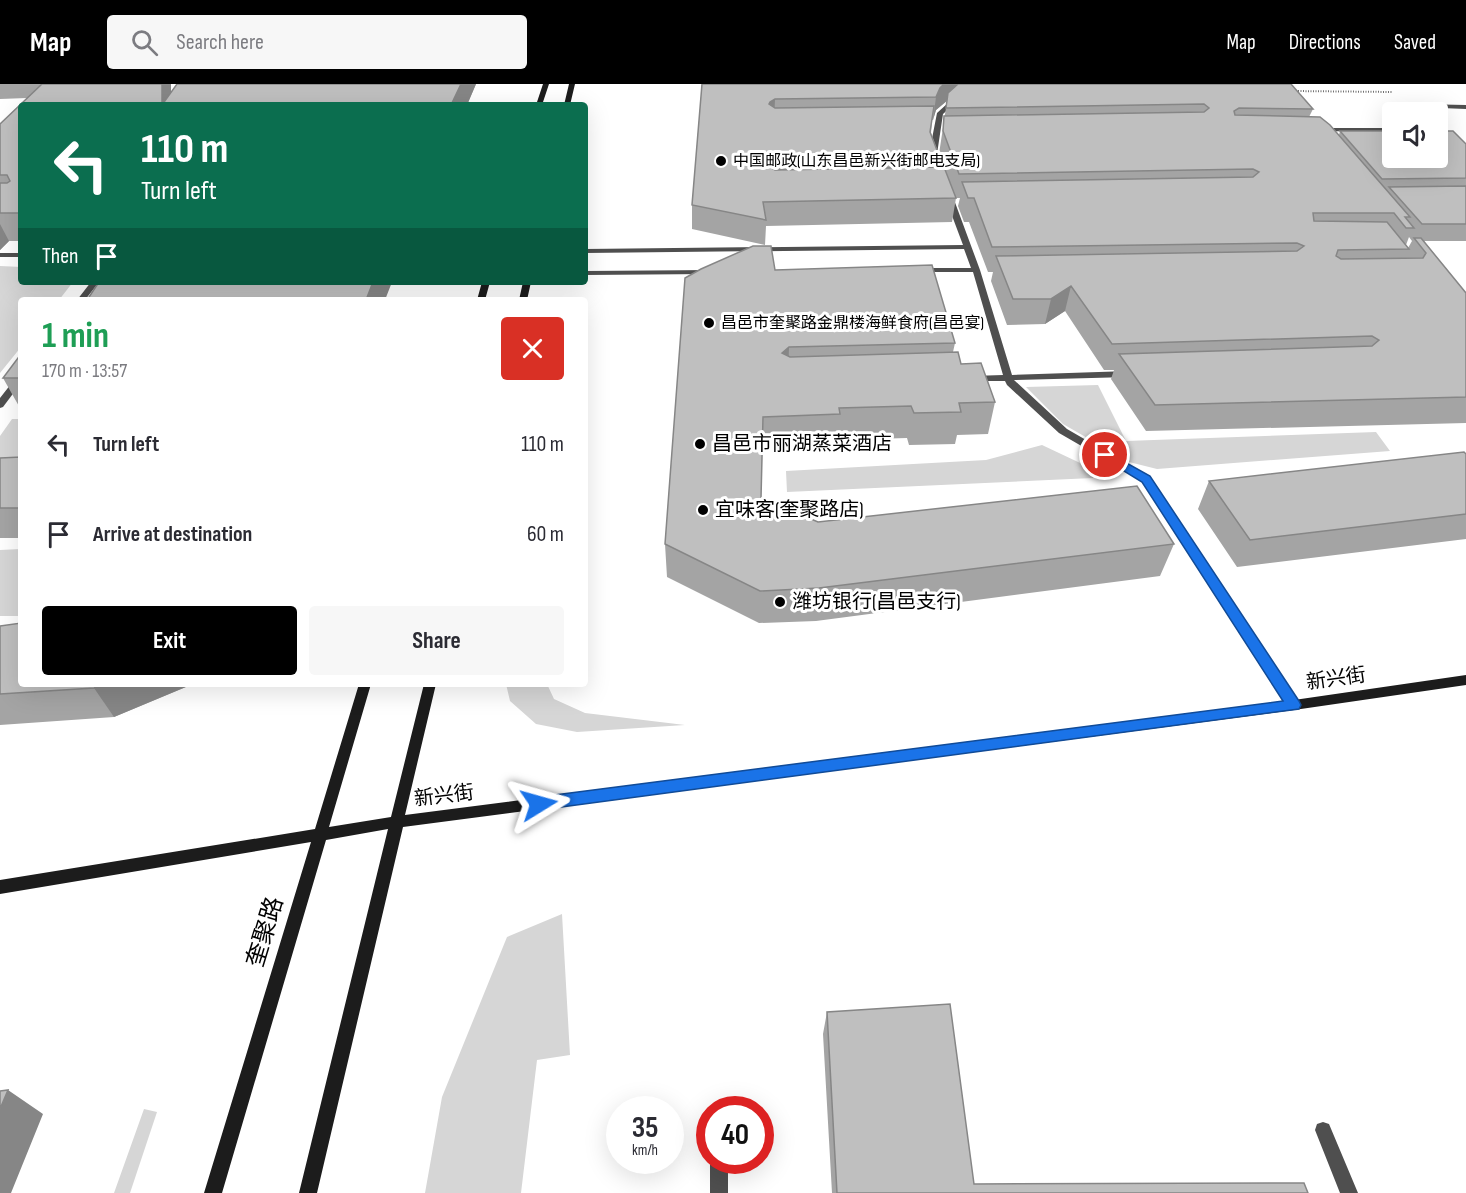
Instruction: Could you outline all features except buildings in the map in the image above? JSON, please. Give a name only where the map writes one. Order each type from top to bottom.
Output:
[{"type":"street","points":[[540,102],[546,84]]},
{"type":"street","points":[[568,102],[572,84]]},
{"type":"street","name":"新兴街","points":[[0,887],[397,822],[1466,681]]},
{"type":"street","name":"奎聚路","points":[[213,1193],[364,687]]},
{"type":"street","points":[[308,1193],[429,687]]},
{"type":"lane","points":[[937,165],[933,154],[940,113],[962,94],[963,84]]},
{"type":"lane","points":[[1448,107],[1466,107]]},
{"type":"lane","points":[[926,124],[938,124]]},
{"type":"lane","points":[[1313,130],[1382,130]]},
{"type":"lane","points":[[936,135],[948,135]]},
{"type":"lane","points":[[945,186],[977,273],[1010,383],[1064,430],[1146,479],[1294,705]]},
{"type":"lane","points":[[951,202],[963,202]]},
{"type":"lane","points":[[588,251],[968,247]]},
{"type":"lane","points":[[0,255],[18,255]]},
{"type":"lane","points":[[904,270],[977,273],[990,277]]},
{"type":"lane","points":[[588,273],[725,272]]},
{"type":"lane","points":[[83,297],[93,285]]},
{"type":"lane","points":[[962,379],[1137,374]]},
{"type":"lane","points":[[0,405],[18,381]]},
{"type":"lane","points":[[1323,1130],[1349,1193]]},
{"type":"lane","points":[[719,1174],[719,1193]]},
{"type":"path","points":[[1291,91],[1392,92]]},
{"type":"shaded area","points":[[0,266],[18,267],[18,285],[71,285],[61,297],[18,297],[18,351],[0,373]]},
{"type":"shaded area","points":[[1098,385],[1126,441],[1376,432],[1390,451],[1157,469],[1129,462],[1063,424],[1026,387]]},
{"type":"shaded area","points":[[12,419],[18,419],[18,457],[0,458],[0,436]]},
{"type":"shaded area","points":[[1042,445],[1095,470],[1093,478],[787,492],[786,471],[986,460]]},
{"type":"shaded area","points":[[18,549],[18,616],[0,616],[0,550]]},
{"type":"shaded area","points":[[507,687],[548,687],[554,699],[585,713],[685,725],[577,732],[536,724],[510,701]]},
{"type":"shaded area","points":[[562,914],[570,1055],[537,1060],[521,1193],[425,1193],[442,1097],[507,937]]},
{"type":"shaded area","points":[[144,1109],[157,1112],[130,1193],[114,1193]]},
{"type":"place","name":"中国邮政(山东昌邑新兴街邮电支局)","points":[[721,161]]},
{"type":"place","name":"昌邑市奎聚路金鼎楼海鲜食府(昌邑宴)","points":[[709,323]]},
{"type":"place","name":"昌邑市丽湖蒸菜酒店","points":[[700,444]]},
{"type":"place","name":"宜味客(奎聚路店)","points":[[703,510]]},
{"type":"place","name":"潍坊银行(昌邑支行)","points":[[780,602]]},
{"type":"route","points":[[539,804],[1294,705],[1146,479],[1105,455]]}]
